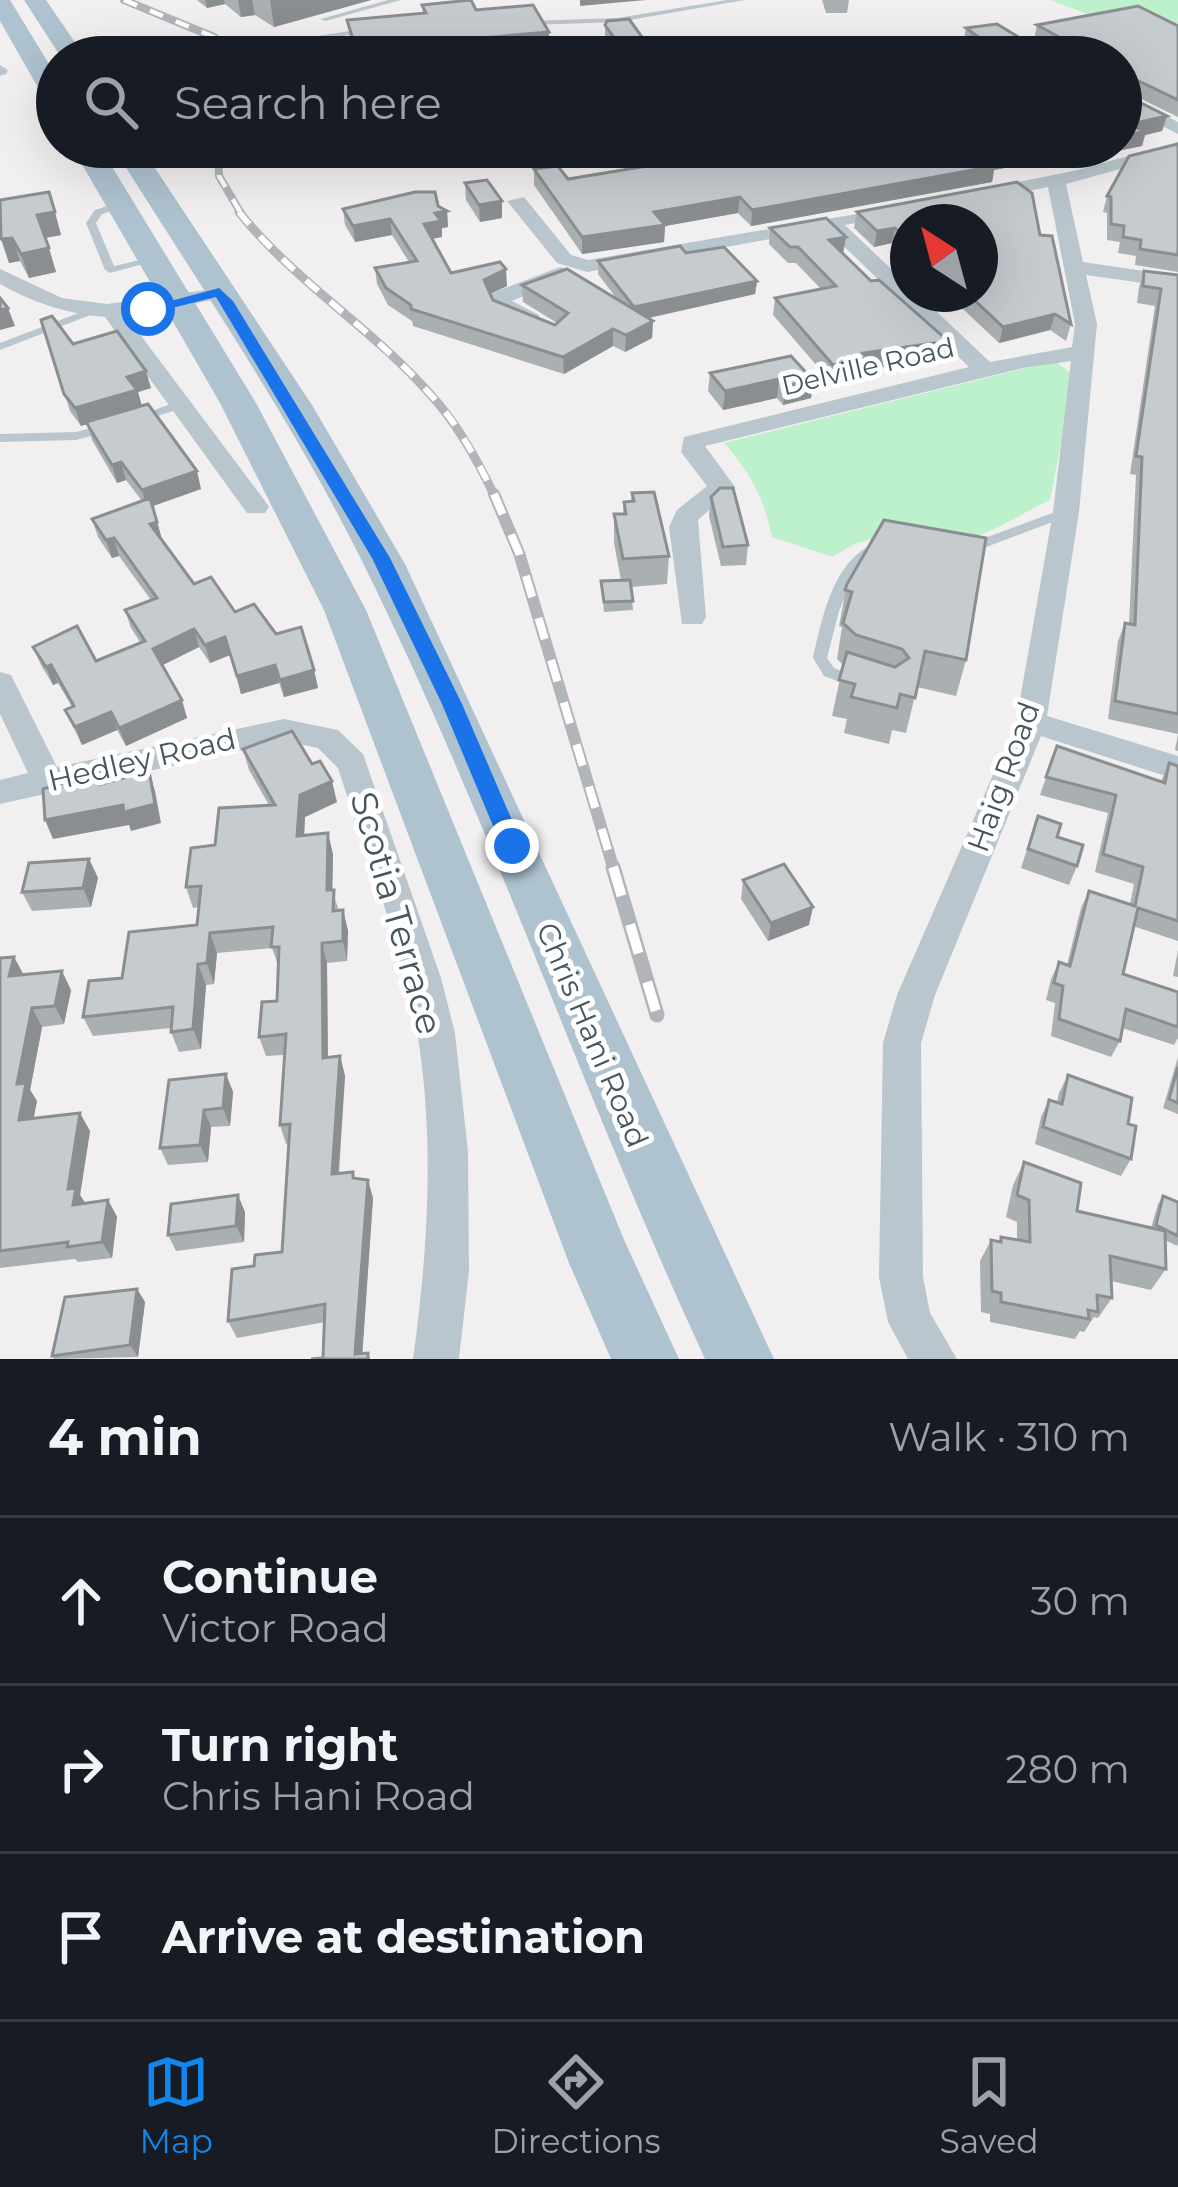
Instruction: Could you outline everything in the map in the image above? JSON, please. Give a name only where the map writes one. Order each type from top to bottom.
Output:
[{"type":"main road","points":[[34,0],[59,36]]},
{"type":"main road","points":[[0,1],[36,58]]},
{"type":"main road","points":[[0,30],[29,47]]},
{"type":"main road","name":"Chris Hani Road","points":[[98,168],[153,260],[195,292],[381,558],[452,704],[671,1222],[740,1359]]},
{"type":"main road","name":"Chris Hani Road","points":[[138,168],[248,421],[345,610],[601,1263],[645,1359]]},
{"type":"street","points":[[1142,109],[1178,129]]},
{"type":"street","points":[[1142,157],[1178,147]]},
{"type":"street","points":[[961,198],[1100,168]]},
{"type":"street","name":"Haig Road","points":[[934,1359],[910,1322],[901,1277],[905,1022],[1031,722],[1066,512],[1086,324],[1056,180]]},
{"type":"street","points":[[517,201],[564,259],[587,266]]},
{"type":"street","points":[[553,331],[504,307],[500,298],[587,266],[890,211]]},
{"type":"street","points":[[831,223],[985,370]]},
{"type":"street","points":[[1076,267],[1178,281]]},
{"type":"street","points":[[0,275],[41,298],[100,311],[195,292]]},
{"type":"street","points":[[100,311],[182,404],[256,507]]},
{"type":"street","name":"Delville Road","points":[[692,616],[682,526],[686,516],[722,487],[691,447],[702,437],[985,370],[1082,352]]},
{"type":"street","points":[[0,683],[48,781]]},
{"type":"street","points":[[1031,722],[1178,768]]},
{"type":"street","name":"Hedley Road","points":[[0,791],[284,730]]},
{"type":"street","name":"Scotia Terrace","points":[[284,730],[327,738],[352,762],[423,978],[436,1033],[448,1152],[448,1270],[436,1359]]},
{"type":"lane","points":[[325,19],[397,0]]},
{"type":"lane","points":[[506,21],[547,25],[618,20],[741,0]]},
{"type":"lane","points":[[325,36],[386,28]]},
{"type":"lane","points":[[119,285],[91,223],[98,212],[120,205]]},
{"type":"lane","points":[[110,269],[153,260]]},
{"type":"lane","points":[[0,344],[100,311]]},
{"type":"lane","points":[[0,438],[76,436],[182,404]]},
{"type":"lane","points":[[950,549],[987,544],[1066,512]]},
{"type":"lane","points":[[865,686],[829,672],[820,658],[829,618],[869,548],[902,542]]},
{"type":"green space","points":[[1050,0],[1178,0],[1178,35],[1098,18]]},
{"type":"green space","points":[[1057,363],[1074,375],[1050,500],[962,540],[883,537],[833,557],[772,537],[755,486],[724,443]]},
{"type":"building","points":[[471,0],[476,10],[533,5],[549,32],[352,36],[347,20],[426,13],[422,5]]},
{"type":"building","points":[[1138,6],[1178,26],[1178,100],[1142,83],[1142,36],[1057,36],[1037,25]]},
{"type":"building","points":[[629,19],[641,36],[613,36],[607,21]]},
{"type":"building","points":[[997,24],[1017,36],[977,36],[966,28]]},
{"type":"building","points":[[1142,104],[1167,116],[1142,122]]},
{"type":"building","points":[[1178,144],[1178,255],[1140,249],[1141,240],[1123,237],[1124,226],[1111,224],[1111,197],[1107,196],[1122,168],[1142,168],[1142,153]]},
{"type":"building","points":[[560,168],[568,179],[635,168],[984,168],[752,210],[740,197],[654,212],[665,225],[582,237],[534,169]]},
{"type":"building","points":[[487,180],[502,201],[479,205],[465,183]]},
{"type":"building","points":[[1017,182],[1032,193],[1040,235],[1052,236],[1071,324],[1055,314],[1003,327],[987,312],[998,312],[998,204],[900,204]]},
{"type":"building","points":[[49,192],[55,212],[37,215],[49,248],[21,254],[12,238],[1,239],[0,200]]},
{"type":"building","points":[[415,192],[435,192],[438,206],[447,211],[435,213],[441,221],[424,224],[451,273],[500,262],[506,269],[484,280],[493,300],[555,325],[568,313],[522,285],[567,269],[653,321],[626,335],[613,329],[563,357],[411,309],[386,288],[375,268],[417,261],[390,219],[353,226],[343,209]]},
{"type":"building","points":[[890,206],[890,229],[877,231],[857,212]]},
{"type":"building","points":[[826,218],[846,237],[829,240],[871,281],[879,280],[890,290],[890,312],[915,312],[948,341],[863,353],[867,358],[833,365],[775,298],[836,286],[798,247],[790,247],[770,228]]},
{"type":"building","points":[[680,246],[686,253],[724,247],[757,281],[634,307],[598,261]]},
{"type":"building","points":[[1144,271],[1178,275],[1178,714],[1115,701],[1125,623],[1135,625],[1142,457],[1136,456],[1161,289],[1143,286]]},
{"type":"building","points":[[52,316],[73,344],[117,331],[146,371],[127,377],[137,390],[75,408],[64,394],[41,320]]},
{"type":"building","points":[[791,356],[813,380],[785,386],[779,379],[725,391],[710,373]]},
{"type":"building","points":[[148,404],[197,471],[142,490],[121,462],[112,465],[86,422]]},
{"type":"building","points":[[720,488],[733,488],[748,545],[723,547],[711,497]]},
{"type":"building","points":[[654,492],[669,556],[623,559],[614,514],[626,514],[624,502],[634,501],[632,493]]},
{"type":"building","points":[[150,498],[157,522],[150,524],[194,584],[211,577],[235,612],[254,604],[276,634],[301,627],[314,670],[280,680],[275,665],[237,676],[225,637],[205,645],[194,629],[153,649],[182,700],[119,728],[111,712],[75,727],[65,710],[74,706],[51,665],[46,667],[33,647],[77,626],[96,661],[145,641],[125,610],[157,598],[114,538],[106,540],[92,519]]},
{"type":"building","points":[[884,520],[986,538],[966,660],[925,651],[915,698],[900,694],[897,708],[851,697],[855,684],[839,680],[847,652],[895,667],[909,658],[902,649],[856,635],[843,623],[852,592],[845,590],[847,584]]},
{"type":"building","points":[[630,580],[633,601],[604,602],[601,581]]},
{"type":"building","points":[[292,731],[312,764],[320,761],[332,781],[300,795],[297,836],[328,833],[327,890],[334,890],[333,911],[343,910],[343,941],[322,943],[323,1058],[340,1056],[332,1174],[353,1172],[353,1178],[368,1180],[355,1354],[368,1353],[368,1359],[311,1359],[323,1358],[325,1304],[228,1321],[232,1269],[254,1266],[255,1255],[282,1252],[290,1124],[280,1125],[286,1034],[259,1037],[262,1002],[277,1001],[279,947],[271,947],[273,927],[210,933],[207,963],[198,964],[193,1029],[171,1032],[173,1007],[83,1017],[89,981],[122,978],[129,932],[197,925],[201,886],[186,887],[191,848],[215,845],[219,808],[275,805],[243,749]]},
{"type":"building","points":[[1057,746],[1165,783],[1169,763],[1178,766],[1178,921],[1138,908],[1123,974],[1178,992],[1178,1027],[1126,1009],[1120,1041],[1059,1019],[1063,986],[1054,983],[1059,962],[1070,966],[1089,891],[1135,906],[1143,867],[1103,854],[1116,795],[1046,777]]},
{"type":"building","points":[[100,771],[101,784],[149,771],[155,804],[124,812],[123,805],[45,820],[43,789]]},
{"type":"building","points":[[1038,816],[1061,824],[1057,837],[1083,845],[1077,866],[1028,849]]},
{"type":"building","points":[[89,859],[83,888],[22,892],[29,863]]},
{"type":"building","points":[[784,864],[813,907],[771,923],[743,880]]},
{"type":"building","points":[[14,957],[9,976],[62,971],[55,1006],[32,1008],[17,1084],[26,1083],[19,1120],[80,1113],[68,1189],[76,1188],[73,1205],[108,1200],[102,1242],[0,1251],[0,958]]},
{"type":"building","points":[[1178,1067],[1178,1103],[1169,1099]]},
{"type":"building","points":[[226,1074],[223,1108],[204,1110],[200,1145],[160,1148],[169,1080]]},
{"type":"building","points":[[1068,1075],[1132,1098],[1128,1124],[1136,1126],[1131,1159],[1043,1127],[1049,1100],[1062,1104]]},
{"type":"building","points":[[1024,1162],[1081,1183],[1077,1211],[1165,1231],[1166,1269],[1110,1256],[1112,1298],[1097,1295],[1098,1312],[1088,1310],[1089,1319],[1001,1302],[1001,1293],[992,1291],[991,1240],[1030,1242],[1029,1200],[1017,1195]]},
{"type":"building","points":[[238,1195],[236,1226],[168,1235],[171,1204]]},
{"type":"building","points":[[1163,1196],[1178,1202],[1178,1236],[1156,1225]]},
{"type":"building","points":[[137,1289],[130,1345],[52,1356],[65,1297]]},
{"type":"railway","points":[[124,0],[212,36]]},
{"type":"railway","points":[[219,168],[242,215]]},
{"type":"railway","points":[[239,212],[284,261],[430,394],[467,443],[495,497]]},
{"type":"railway","points":[[494,494],[519,553],[614,870]]},
{"type":"railway","points":[[613,867],[657,1015]]},
{"type":"route","points":[[148,309],[219,292],[226,301],[381,558],[452,704],[512,846]]}]
